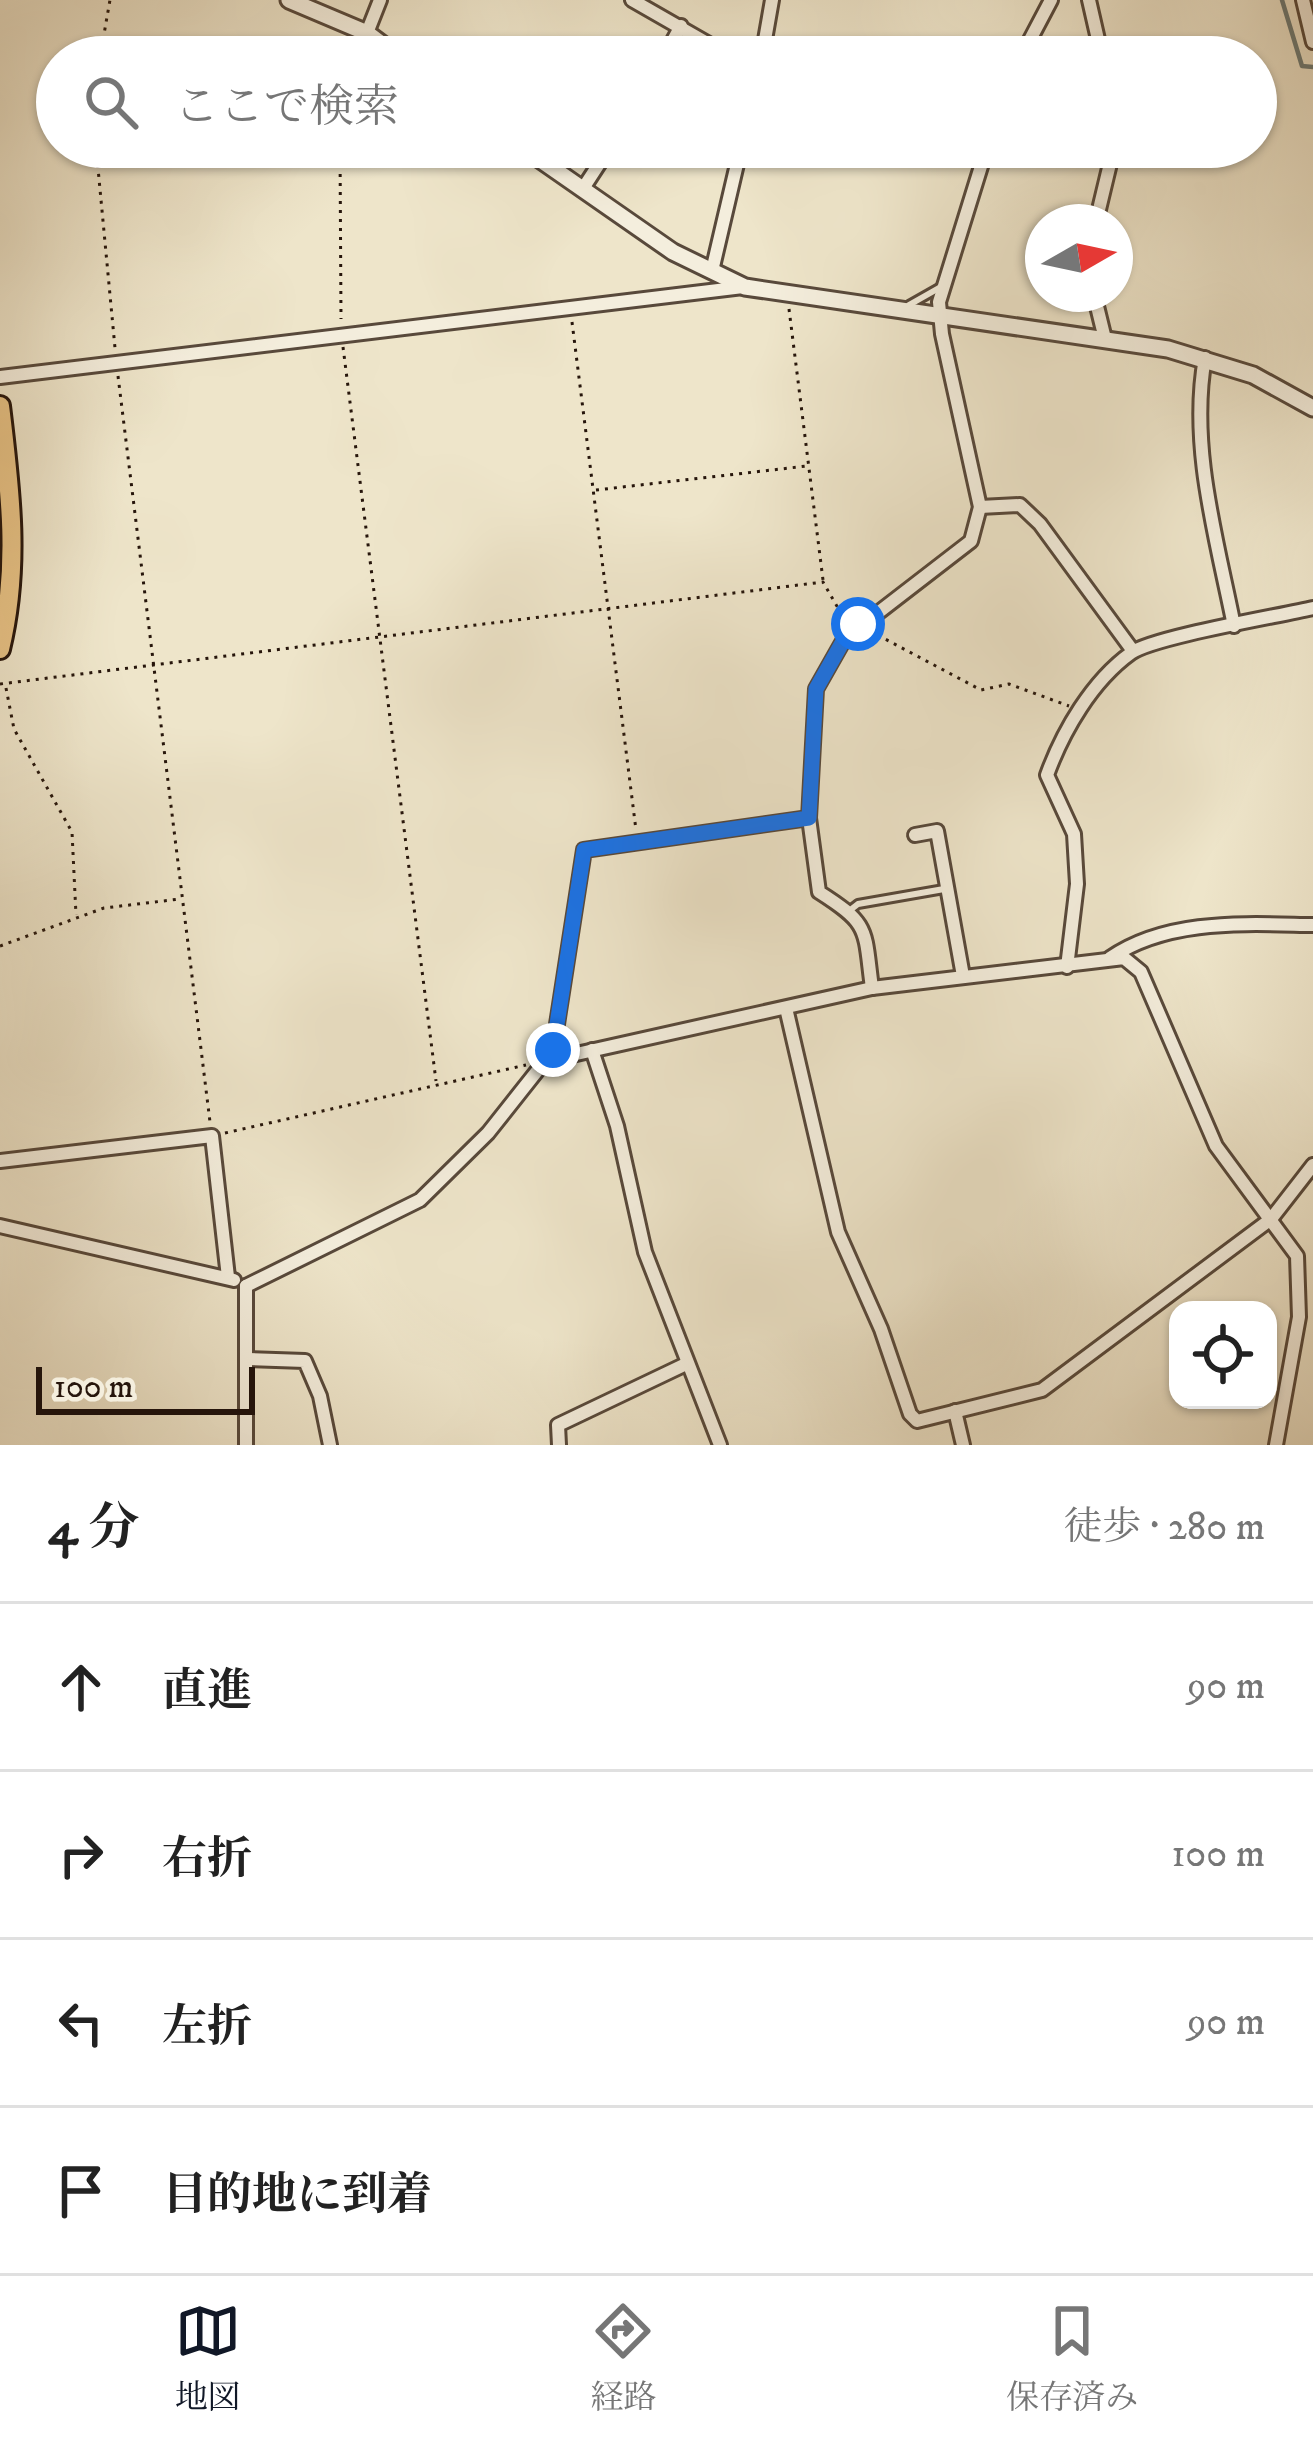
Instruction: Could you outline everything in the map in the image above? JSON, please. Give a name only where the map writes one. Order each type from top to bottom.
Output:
[{"type":"main road","points":[[0,406],[13,512],[10,597],[0,649]]},
{"type":"street","points":[[289,0],[371,36]]},
{"type":"street","points":[[367,33],[380,0]]},
{"type":"street","points":[[632,0],[697,36]]},
{"type":"street","points":[[764,36],[772,0]]},
{"type":"street","points":[[1032,36],[1051,0]]},
{"type":"street","points":[[1089,0],[1097,36]]},
{"type":"street","points":[[1303,0],[1313,42]]},
{"type":"street","points":[[676,36],[681,26]]},
{"type":"street","points":[[551,168],[673,252],[745,287]]},
{"type":"street","points":[[582,190],[596,168]]},
{"type":"street","points":[[712,271],[736,168]]},
{"type":"street","points":[[872,988],[864,927],[820,892],[809,818],[816,689],[854,627],[971,541],[980,507],[940,316],[942,286],[980,168]]},
{"type":"street","points":[[1100,204],[1109,168]]},
{"type":"street","points":[[0,377],[745,287],[1105,339],[1204,358],[1252,375],[1313,408]]},
{"type":"street","points":[[1098,312],[1105,339]]},
{"type":"street","points":[[1204,358],[1203,460],[1234,626]]},
{"type":"street","points":[[980,507],[1020,505],[1030,514],[1133,651]]},
{"type":"street","points":[[1067,967],[1076,910],[1074,834],[1047,775],[1057,747],[1080,710],[1133,651],[1313,608]]},
{"type":"street","points":[[246,1286],[420,1200],[488,1133],[553,1050],[584,850],[809,818]]},
{"type":"street","points":[[915,835],[938,831],[963,976]]},
{"type":"street","points":[[1106,961],[1122,950],[1188,928],[1313,925]]},
{"type":"street","points":[[544,1061],[872,988],[1124,958],[1141,972],[1216,1146],[1297,1256],[1306,1291],[1276,1445]]},
{"type":"street","points":[[786,1008],[838,1232],[881,1329],[910,1414],[917,1420],[1042,1390],[1271,1219],[1313,1166]]},
{"type":"street","points":[[592,1050],[617,1126],[644,1252],[720,1445]]},
{"type":"street","points":[[0,1161],[212,1136],[228,1277]]},
{"type":"street","points":[[0,1226],[228,1277],[246,1286]]},
{"type":"street","points":[[246,1286],[246,1445]]},
{"type":"street","points":[[248,1359],[305,1361],[320,1396],[330,1445]]},
{"type":"street","points":[[559,1445],[558,1424],[686,1364]]},
{"type":"street","points":[[955,1412],[963,1445]]},
{"type":"lane","points":[[888,309],[920,301],[942,286]]},
{"type":"lane","points":[[849,911],[858,904],[947,889]]},
{"type":"path","points":[[104,36],[110,0]]},
{"type":"path","points":[[98,168],[116,363],[212,1136],[544,1061]]},
{"type":"path","points":[[340,168],[341,336],[436,1084]]},
{"type":"path","points":[[788,293],[823,582],[854,627],[981,690],[1009,684],[1080,710]]},
{"type":"path","points":[[570,308],[636,840]]},
{"type":"path","points":[[593,490],[809,465]]},
{"type":"path","points":[[76,915],[72,832],[14,729],[3,684],[823,582]]},
{"type":"path","points":[[0,946],[76,915],[182,899]]},
{"type":"waterway","points":[[1282,0],[1302,66],[1313,67]]},
{"type":"route","points":[[553,1050],[584,850],[809,818],[816,689],[850,629],[858,624]]}]
